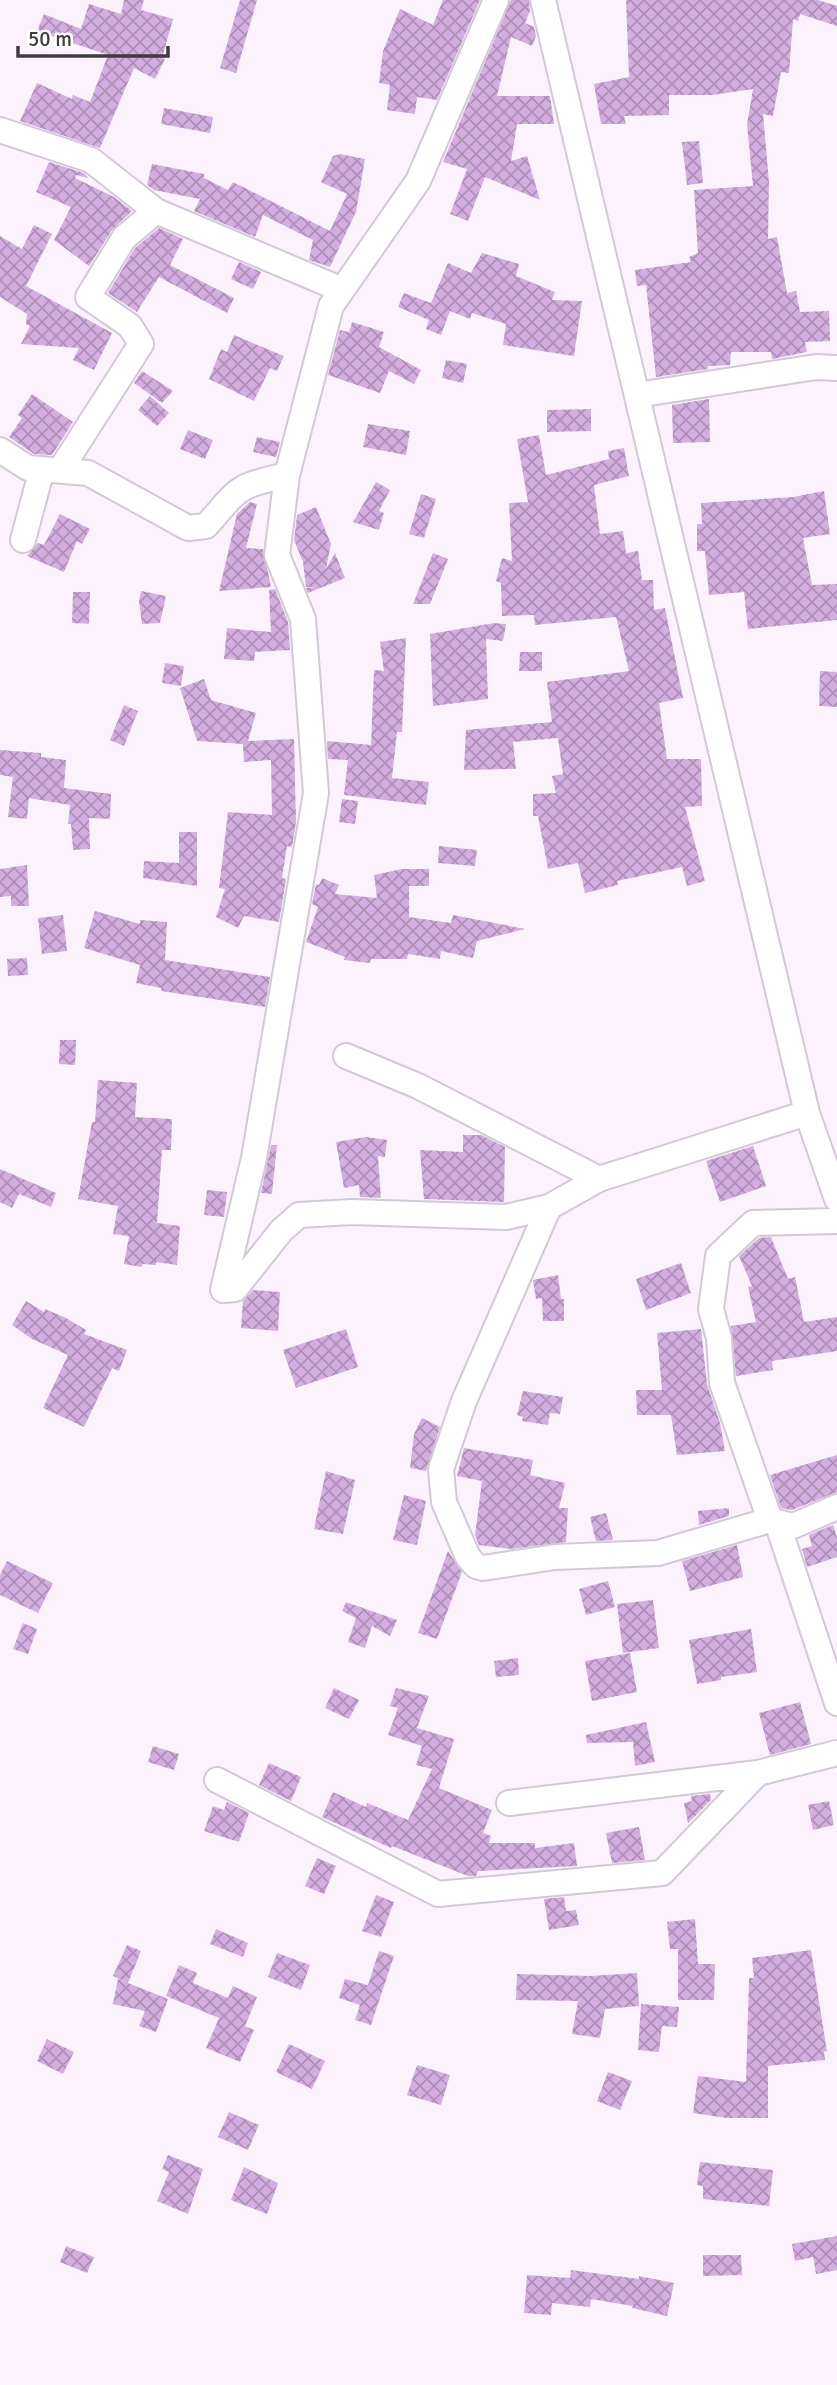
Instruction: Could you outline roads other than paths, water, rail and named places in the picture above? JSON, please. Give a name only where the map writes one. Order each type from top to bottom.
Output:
[{"type":"street","points":[[496,0],[418,181],[340,289],[326,321],[287,475],[277,555],[303,619],[316,793],[254,1158],[223,1290],[235,1289],[282,1231],[299,1215],[352,1212],[506,1217],[549,1207],[599,1179],[819,1124]]},
{"type":"street","points":[[543,0],[637,395],[837,1199]]},
{"type":"street","points":[[0,130],[91,160],[156,211],[340,289]]},
{"type":"street","points":[[23,540],[52,469],[141,344],[130,326],[88,296],[124,238],[156,211]]},
{"type":"street","points":[[637,395],[816,367],[837,368]]},
{"type":"street","points":[[0,450],[28,468],[88,473],[188,528],[206,526],[237,489],[247,484],[287,475]]},
{"type":"street","points":[[346,1056],[418,1086],[599,1179]]},
{"type":"street","points":[[549,1207],[464,1401],[441,1469],[444,1502],[468,1557],[476,1566],[483,1568],[555,1557],[658,1553],[774,1523],[793,1527],[837,1507]]},
{"type":"street","points":[[837,1222],[753,1223],[718,1256],[711,1309],[719,1338],[722,1382],[837,1703]]},
{"type":"street","points":[[509,1803],[758,1773],[837,1753]]},
{"type":"street","points":[[217,1780],[438,1894],[662,1873],[758,1773]]}]
